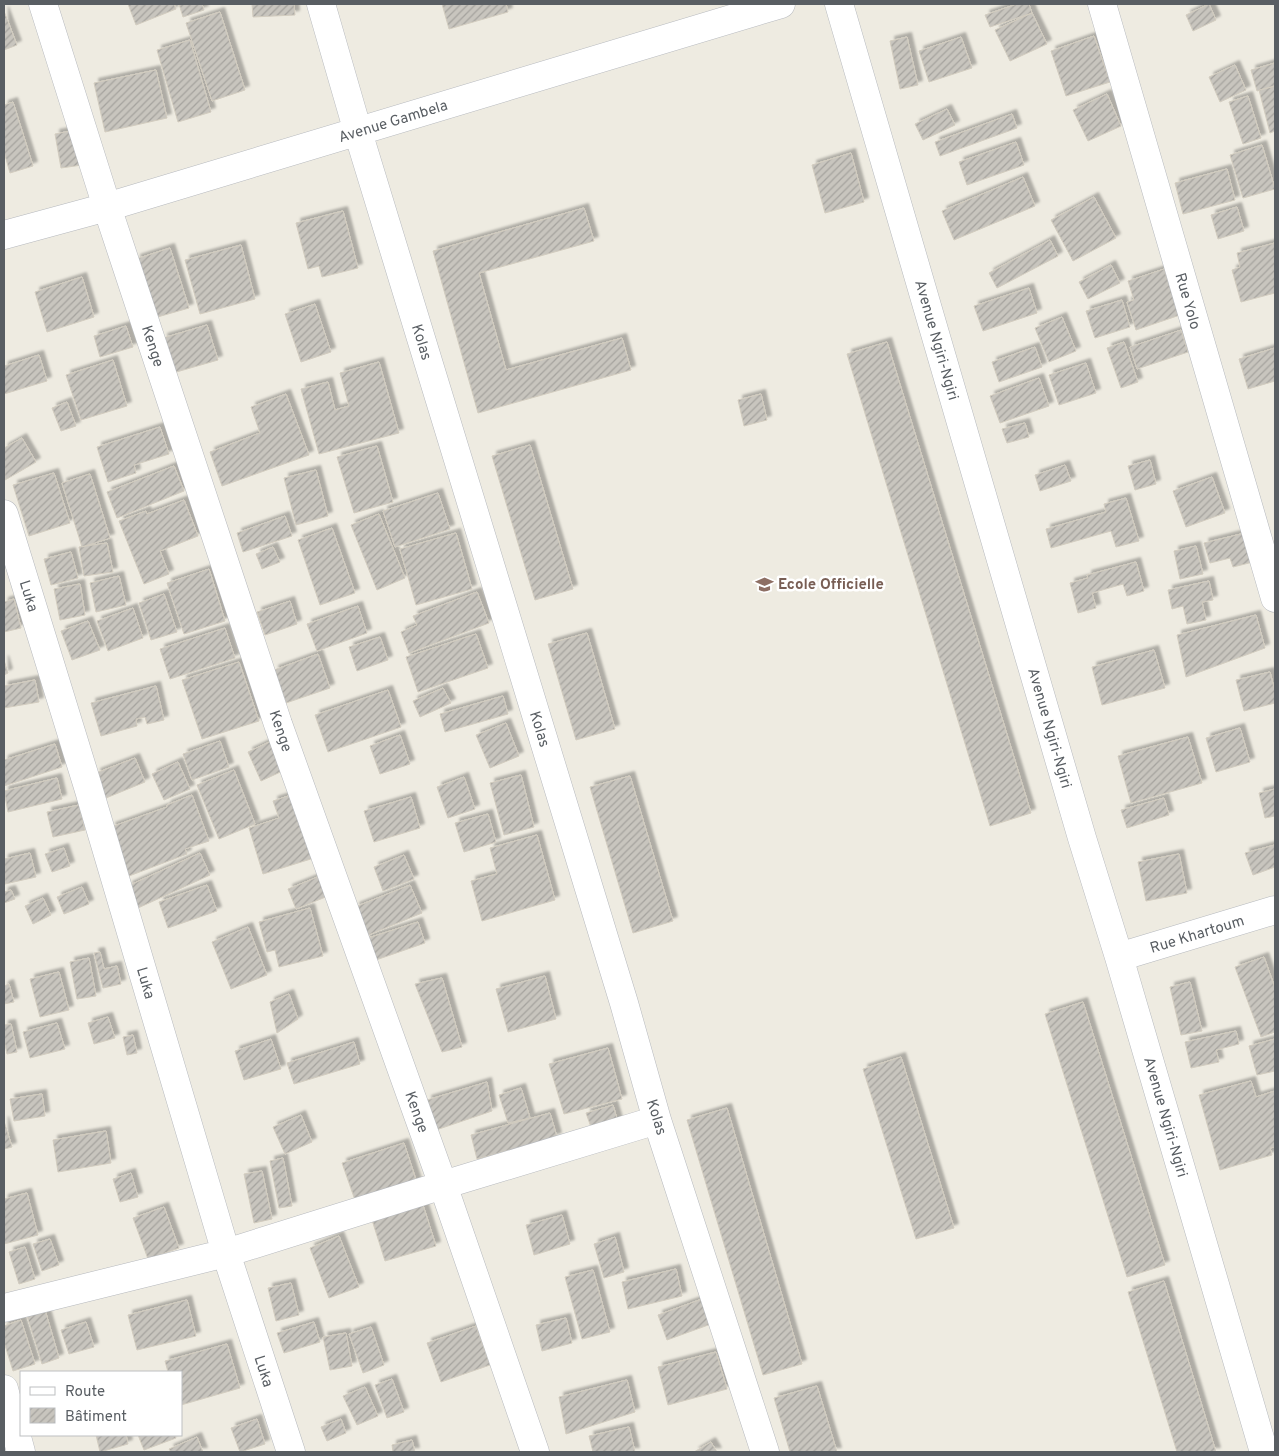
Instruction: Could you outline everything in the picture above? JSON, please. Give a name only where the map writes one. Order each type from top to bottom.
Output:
[{"type":"street","name":"Kenge","points":[[43,4],[107,206],[278,724],[443,1185],[535,1452]]},
{"type":"street","name":"Kolas","points":[[321,4],[358,132],[621,994],[657,1120],[765,1452]]},
{"type":"street","name":"Avenue Gambela","points":[[4,235],[358,132],[781,4]]},
{"type":"street","name":"Avenue Ngiri-Ngiri","points":[[839,4],[1079,828],[1119,957],[1264,1452]]},
{"type":"street","name":"Rue Yolo","points":[[1102,4],[1275,598]]},
{"type":"street","name":"Luka","points":[[4,514],[88,787],[226,1253],[291,1452]]},
{"type":"street","name":"Rue Khartoum","points":[[1119,957],[1275,910]]},
{"type":"street","points":[[4,1308],[226,1253],[657,1120]]},
{"type":"street","points":[[4,1389],[21,1452]]},
{"type":"building","points":[[128,4],[174,4],[176,9],[136,25]]},
{"type":"building","points":[[179,4],[202,4],[204,10],[183,17]]},
{"type":"building","points":[[252,4],[294,4],[295,15],[253,17]]},
{"type":"building","points":[[442,4],[506,4],[508,12],[449,29]]},
{"type":"building","points":[[1017,4],[1029,4],[1032,13],[990,27],[985,15]]},
{"type":"building","points":[[1209,4],[1216,20],[1193,31],[1186,15]]},
{"type":"building","points":[[4,11],[17,45],[4,50]]},
{"type":"building","points":[[220,12],[245,90],[212,101],[186,23]]},
{"type":"building","points":[[1032,13],[1047,44],[1010,61],[995,30]]},
{"type":"building","points":[[1094,36],[1110,82],[1066,96],[1051,51]]},
{"type":"building","points":[[907,37],[918,85],[900,89],[890,41]]},
{"type":"building","points":[[961,37],[972,68],[929,82],[919,51]]},
{"type":"building","points":[[190,40],[211,112],[178,122],[157,50]]},
{"type":"building","points":[[1275,63],[1275,86],[1257,91],[1251,70]]},
{"type":"building","points":[[1235,65],[1246,90],[1220,102],[1209,77]]},
{"type":"building","points":[[156,70],[167,118],[105,132],[94,83]]},
{"type":"building","points":[[1275,86],[1275,131],[1270,133],[1259,90]]},
{"type":"building","points":[[1107,94],[1121,126],[1088,141],[1073,110]]},
{"type":"building","points":[[1248,96],[1261,138],[1243,144],[1229,102]]},
{"type":"building","points":[[13,102],[33,166],[10,173],[4,152],[4,105]]},
{"type":"building","points":[[947,109],[955,125],[923,140],[915,124]]},
{"type":"building","points":[[1012,114],[1017,128],[940,156],[935,142]]},
{"type":"building","points":[[76,130],[82,165],[61,168],[55,134]]},
{"type":"building","points":[[1016,142],[1024,165],[967,185],[959,162]]},
{"type":"building","points":[[1262,145],[1275,189],[1243,198],[1230,155]]},
{"type":"building","points":[[851,153],[864,202],[825,213],[812,165]]},
{"type":"building","points":[[1227,169],[1235,200],[1183,214],[1175,183]]},
{"type":"building","points":[[1023,177],[1035,206],[954,240],[942,211]]},
{"type":"building","points":[[1094,197],[1116,238],[1073,261],[1051,220]]},
{"type":"building","points":[[1237,207],[1244,231],[1218,239],[1211,215]]},
{"type":"building","points":[[584,208],[594,241],[479,273],[506,370],[622,338],[631,370],[478,413],[433,251]]},
{"type":"building","points":[[343,211],[358,268],[322,277],[319,266],[308,269],[296,223]]},
{"type":"building","points":[[1050,240],[1058,256],[997,288],[989,273]]},
{"type":"building","points":[[1275,243],[1275,293],[1241,302],[1232,270],[1240,267],[1237,253]]},
{"type":"building","points":[[241,245],[255,299],[200,314],[185,260]]},
{"type":"building","points":[[170,248],[189,308],[154,318],[136,259]]},
{"type":"building","points":[[1111,265],[1120,283],[1088,299],[1079,282]]},
{"type":"building","points":[[1164,269],[1180,315],[1136,330],[1127,302],[1134,300],[1128,281]]},
{"type":"building","points":[[82,277],[94,317],[47,332],[35,292]]},
{"type":"building","points":[[1029,288],[1037,313],[983,331],[974,306]]},
{"type":"building","points":[[1122,300],[1130,327],[1095,338],[1086,311]]},
{"type":"building","points":[[315,304],[331,352],[301,362],[285,314]]},
{"type":"building","points":[[1062,317],[1076,351],[1049,362],[1035,328]]},
{"type":"building","points":[[207,325],[218,360],[173,373],[163,338]]},
{"type":"building","points":[[126,326],[133,347],[100,357],[94,336]]},
{"type":"building","points":[[1181,330],[1188,352],[1137,369],[1130,347]]},
{"type":"building","points":[[887,342],[1031,813],[990,826],[847,354]]},
{"type":"building","points":[[1124,342],[1138,382],[1121,388],[1107,348]]},
{"type":"building","points":[[1035,347],[1042,367],[999,382],[992,362]]},
{"type":"building","points":[[1275,348],[1275,381],[1248,389],[1239,359]]},
{"type":"building","points":[[39,355],[47,381],[4,394],[4,366]]},
{"type":"building","points":[[113,360],[127,406],[81,420],[66,375]]},
{"type":"building","points":[[379,362],[399,433],[319,454],[301,389],[328,382],[335,410],[349,406],[340,373]]},
{"type":"building","points":[[1086,363],[1096,393],[1059,405],[1049,375]]},
{"type":"building","points":[[1039,378],[1049,406],[1000,423],[990,396]]},
{"type":"building","points":[[286,394],[309,455],[222,486],[210,452],[260,433],[251,407]]},
{"type":"building","points":[[761,394],[767,420],[744,426],[738,400]]},
{"type":"building","points":[[67,402],[76,426],[61,431],[52,408]]},
{"type":"building","points":[[1025,423],[1029,437],[1007,443],[1002,429]]},
{"type":"building","points":[[160,427],[169,454],[134,465],[136,473],[108,482],[97,447]]},
{"type":"building","points":[[22,438],[36,462],[5,480],[4,448]]},
{"type":"building","points":[[530,445],[573,589],[535,600],[492,456]]},
{"type":"building","points":[[377,446],[393,502],[354,513],[337,457]]},
{"type":"building","points":[[1150,460],[1156,484],[1135,490],[1128,466]]},
{"type":"building","points":[[1065,465],[1071,481],[1040,491],[1035,475]]},
{"type":"building","points":[[174,466],[184,491],[117,518],[107,492]]},
{"type":"building","points":[[316,470],[328,516],[296,525],[284,478]]},
{"type":"building","points":[[54,473],[70,523],[29,536],[13,485]]},
{"type":"building","points":[[90,474],[110,538],[82,547],[62,483]]},
{"type":"building","points":[[1212,477],[1225,513],[1186,527],[1173,491]]},
{"type":"building","points":[[438,493],[450,529],[395,547],[383,511]]},
{"type":"building","points":[[1126,498],[1139,541],[1116,547],[1111,531],[1051,548],[1046,529],[1106,512],[1104,504]]},
{"type":"building","points":[[184,500],[198,536],[160,551],[169,574],[144,584],[119,521],[146,511],[147,514]]},
{"type":"building","points":[[379,514],[405,578],[377,590],[351,525]]},
{"type":"building","points":[[285,516],[292,536],[243,552],[237,533]]},
{"type":"building","points":[[332,528],[355,593],[320,605],[298,540]]},
{"type":"building","points":[[456,533],[472,589],[416,605],[400,549]]},
{"type":"building","points":[[1245,533],[1253,562],[1233,567],[1230,558],[1210,563],[1204,543]]},
{"type":"building","points":[[107,543],[113,572],[84,576],[79,547]]},
{"type":"building","points":[[1196,546],[1203,574],[1180,579],[1174,551]]},
{"type":"building","points":[[273,547],[280,562],[262,569],[256,554]]},
{"type":"building","points":[[71,552],[78,578],[51,585],[44,559]]},
{"type":"building","points":[[1136,562],[1144,591],[1127,596],[1123,584],[1092,593],[1096,608],[1078,613],[1070,583],[1088,578],[1087,575]]},
{"type":"building","points":[[209,569],[225,621],[184,634],[167,583]]},
{"type":"building","points":[[119,576],[126,605],[96,612],[90,583]]},
{"type":"building","points":[[1209,581],[1213,600],[1202,602],[1206,620],[1187,624],[1183,606],[1172,609],[1168,590]]},
{"type":"building","points":[[80,584],[85,615],[60,620],[54,589]]},
{"type":"building","points":[[477,592],[489,623],[409,653],[401,632],[417,625],[413,616]]},
{"type":"building","points":[[164,594],[177,632],[151,640],[139,603]]},
{"type":"building","points":[[14,599],[21,628],[4,632],[4,602]]},
{"type":"building","points":[[290,601],[297,624],[265,635],[257,612]]},
{"type":"building","points":[[358,606],[367,633],[317,651],[307,624]]},
{"type":"building","points":[[133,608],[143,638],[108,651],[97,621]]},
{"type":"building","points":[[1256,615],[1265,648],[1186,677],[1177,635]]},
{"type":"building","points":[[88,621],[100,650],[72,660],[61,631]]},
{"type":"building","points":[[225,628],[235,658],[170,679],[160,649]]},
{"type":"building","points":[[587,633],[615,729],[576,740],[548,644]]},
{"type":"building","points":[[476,634],[488,668],[418,692],[406,657]]},
{"type":"building","points":[[380,637],[388,660],[357,671],[349,647]]},
{"type":"building","points":[[1154,650],[1165,688],[1102,705],[1092,667]]},
{"type":"building","points":[[318,654],[330,688],[286,703],[274,670]]},
{"type":"building","points":[[4,660],[8,673],[4,675]]},
{"type":"building","points":[[239,662],[259,721],[202,739],[182,680]]},
{"type":"building","points":[[1270,672],[1275,692],[1275,703],[1244,711],[1236,680]]},
{"type":"building","points":[[35,680],[39,702],[4,708],[4,686]]},
{"type":"building","points":[[156,686],[164,720],[147,724],[145,717],[136,719],[137,726],[101,736],[91,703]]},
{"type":"building","points":[[443,688],[451,703],[420,717],[413,701]]},
{"type":"building","points":[[388,690],[401,727],[328,752],[315,715]]},
{"type":"building","points":[[503,696],[508,714],[445,732],[440,714]]},
{"type":"building","points":[[506,723],[519,756],[490,768],[476,735]]},
{"type":"building","points":[[1240,728],[1250,762],[1216,772],[1206,738]]},
{"type":"building","points":[[400,735],[410,764],[380,774],[370,746]]},
{"type":"building","points":[[1188,737],[1202,783],[1131,803],[1118,756]]},
{"type":"building","points":[[276,739],[289,768],[261,781],[248,752]]},
{"type":"building","points":[[220,741],[229,767],[192,780],[183,754]]},
{"type":"building","points":[[55,744],[62,767],[4,786],[4,760]]},
{"type":"building","points":[[135,758],[145,782],[106,798],[96,773]]},
{"type":"building","points":[[178,762],[190,789],[164,800],[152,774]]},
{"type":"building","points":[[234,770],[255,824],[219,839],[197,785]]},
{"type":"building","points":[[521,775],[534,827],[504,835],[490,783]]},
{"type":"building","points":[[630,776],[673,921],[633,933],[590,787]]},
{"type":"building","points":[[464,777],[475,809],[448,818],[437,787]]},
{"type":"building","points":[[57,778],[62,799],[8,812],[4,791]]},
{"type":"building","points":[[1275,789],[1275,816],[1265,818],[1259,793]]},
{"type":"building","points":[[294,794],[314,858],[263,874],[249,828],[279,818],[273,801]]},
{"type":"building","points":[[192,795],[209,841],[185,849],[187,854],[129,876],[111,827],[167,807],[167,805]]},
{"type":"building","points":[[411,797],[420,828],[374,842],[364,811]]},
{"type":"building","points":[[1164,798],[1169,815],[1127,828],[1121,810]]},
{"type":"building","points":[[79,805],[85,830],[53,837],[47,812]]},
{"type":"building","points":[[488,814],[496,842],[464,852],[455,823]]},
{"type":"building","points":[[537,835],[555,900],[482,921],[471,881],[497,874],[490,848]]},
{"type":"building","points":[[1275,845],[1275,867],[1253,875],[1245,853]]},
{"type":"building","points":[[64,848],[70,866],[52,872],[45,854]]},
{"type":"building","points":[[30,853],[36,877],[5,884],[4,859]]},
{"type":"building","points":[[200,853],[210,875],[138,908],[128,886]]},
{"type":"building","points":[[1179,854],[1187,893],[1146,901],[1138,862]]},
{"type":"building","points":[[404,855],[414,879],[383,891],[374,867]]},
{"type":"building","points":[[325,874],[333,894],[296,909],[288,889]]},
{"type":"building","points":[[207,885],[217,911],[168,928],[159,902]]},
{"type":"building","points":[[410,885],[422,913],[366,936],[355,907]]},
{"type":"building","points":[[82,887],[89,904],[64,914],[57,897]]},
{"type":"building","points":[[11,890],[15,899],[4,903],[4,892]]},
{"type":"building","points":[[43,898],[51,915],[33,924],[25,906]]},
{"type":"building","points":[[310,908],[323,956],[279,967],[275,950],[267,952],[259,922]]},
{"type":"building","points":[[418,922],[425,943],[373,961],[365,939]]},
{"type":"building","points":[[248,927],[267,975],[231,989],[212,942]]},
{"type":"building","points":[[100,952],[104,969],[117,966],[121,984],[103,988],[94,953]]},
{"type":"building","points":[[1264,957],[1275,988],[1275,1032],[1261,1037],[1235,967]]},
{"type":"building","points":[[89,958],[96,996],[77,999],[70,962]]},
{"type":"building","points":[[59,972],[69,1010],[40,1017],[30,979]]},
{"type":"building","points":[[545,976],[556,1019],[508,1032],[496,989]]},
{"type":"building","points":[[442,978],[462,1047],[442,1052],[415,984]]},
{"type":"building","points":[[1190,982],[1202,1031],[1181,1035],[1170,987]]},
{"type":"building","points":[[9,984],[14,1002],[4,1004],[4,986]]},
{"type":"building","points":[[289,994],[298,1019],[277,1033],[270,1002]]},
{"type":"building","points":[[1083,1002],[1165,1265],[1127,1277],[1045,1014]]},
{"type":"building","points":[[108,1017],[115,1038],[94,1044],[88,1023]]},
{"type":"building","points":[[57,1023],[65,1049],[30,1058],[23,1032]]},
{"type":"building","points":[[11,1024],[17,1052],[7,1054],[4,1040],[4,1025]]},
{"type":"building","points":[[1236,1031],[1239,1044],[1216,1050],[1219,1062],[1191,1068],[1185,1042]]},
{"type":"building","points":[[133,1035],[137,1053],[127,1055],[123,1037]]},
{"type":"building","points":[[271,1039],[281,1069],[244,1080],[235,1051]]},
{"type":"building","points":[[1275,1039],[1275,1071],[1257,1075],[1249,1046]]},
{"type":"building","points":[[354,1042],[360,1064],[294,1084],[287,1063]]},
{"type":"building","points":[[608,1048],[622,1099],[564,1114],[549,1064]]},
{"type":"building","points":[[901,1057],[954,1228],[916,1239],[863,1069]]},
{"type":"building","points":[[1251,1081],[1256,1097],[1275,1091],[1275,1147],[1270,1148],[1272,1155],[1220,1170],[1199,1095]]},
{"type":"building","points":[[487,1082],[492,1111],[436,1130],[427,1100]]},
{"type":"building","points":[[521,1088],[530,1118],[508,1123],[499,1095]]},
{"type":"building","points":[[42,1094],[45,1116],[14,1121],[10,1099]]},
{"type":"building","points":[[613,1105],[618,1122],[592,1130],[586,1113]]},
{"type":"building","points":[[727,1108],[802,1364],[763,1375],[687,1120]]},
{"type":"building","points":[[550,1113],[557,1137],[477,1159],[471,1135]]},
{"type":"building","points":[[301,1115],[312,1142],[285,1154],[273,1127]]},
{"type":"building","points":[[4,1121],[12,1147],[4,1149]]},
{"type":"building","points":[[106,1131],[111,1163],[58,1172],[53,1140]]},
{"type":"building","points":[[404,1143],[417,1183],[356,1203],[342,1163]]},
{"type":"building","points":[[283,1158],[292,1206],[279,1208],[270,1161]]},
{"type":"building","points":[[262,1171],[272,1219],[254,1223],[244,1174]]},
{"type":"building","points":[[131,1173],[138,1197],[120,1202],[113,1179]]},
{"type":"building","points":[[27,1193],[38,1235],[4,1244],[4,1199]]},
{"type":"building","points":[[423,1205],[436,1246],[385,1261],[372,1220]]},
{"type":"building","points":[[164,1207],[179,1248],[148,1259],[133,1218]]},
{"type":"building","points":[[562,1215],[570,1244],[534,1255],[526,1225]]},
{"type":"building","points":[[339,1236],[359,1287],[329,1298],[310,1248]]},
{"type":"building","points":[[615,1237],[624,1272],[604,1278],[594,1244]]},
{"type":"building","points":[[50,1239],[59,1265],[42,1271],[33,1244]]},
{"type":"building","points":[[25,1247],[35,1279],[19,1284],[9,1252]]},
{"type":"building","points":[[676,1269],[682,1296],[628,1309],[622,1282]]},
{"type":"building","points":[[593,1270],[610,1332],[582,1339],[565,1277]]},
{"type":"building","points":[[1164,1281],[1216,1452],[1177,1452],[1128,1292]]},
{"type":"building","points":[[291,1283],[299,1315],[276,1321],[268,1288]]},
{"type":"building","points":[[702,1299],[711,1324],[667,1340],[658,1315]]},
{"type":"building","points":[[187,1300],[196,1336],[137,1350],[128,1315]]},
{"type":"building","points":[[45,1310],[59,1358],[42,1364],[27,1316]]},
{"type":"building","points":[[566,1318],[572,1343],[542,1351],[536,1325]]},
{"type":"building","points":[[21,1320],[35,1364],[13,1371],[4,1342],[4,1326]]},
{"type":"building","points":[[86,1322],[94,1347],[69,1354],[61,1330]]},
{"type":"building","points":[[314,1322],[320,1342],[284,1353],[277,1333]]},
{"type":"building","points":[[476,1326],[490,1365],[441,1382],[427,1343]]},
{"type":"building","points":[[371,1327],[384,1365],[363,1373],[349,1334]]},
{"type":"building","points":[[346,1333],[352,1366],[330,1370],[323,1337]]},
{"type":"building","points":[[227,1344],[240,1388],[182,1405],[182,1371],[168,1371],[165,1361]]},
{"type":"building","points":[[716,1352],[727,1389],[668,1405],[658,1367]]},
{"type":"building","points":[[392,1379],[404,1412],[387,1418],[375,1385]]},
{"type":"building","points":[[627,1380],[635,1412],[566,1434],[559,1397]]},
{"type":"building","points":[[817,1386],[837,1452],[790,1452],[774,1398]]},
{"type":"building","points":[[365,1387],[378,1416],[357,1425],[343,1396]]},
{"type":"building","points":[[257,1419],[265,1444],[240,1452],[231,1428]]},
{"type":"building","points":[[341,1419],[346,1433],[327,1441],[321,1427]]},
{"type":"building","points":[[629,1427],[635,1452],[593,1452],[589,1436]]},
{"type":"building","points":[[96,1436],[126,1436],[128,1444],[100,1452]]},
{"type":"building","points":[[138,1436],[175,1436],[176,1438],[144,1450]]},
{"type":"building","points":[[197,1437],[203,1452],[171,1452],[169,1449]]},
{"type":"building","points":[[412,1440],[415,1452],[393,1452],[392,1445]]},
{"type":"building","points":[[711,1442],[717,1452],[694,1452]]},
{"type":"place","name":"Ecole Officielle","points":[[764,584]]}]
